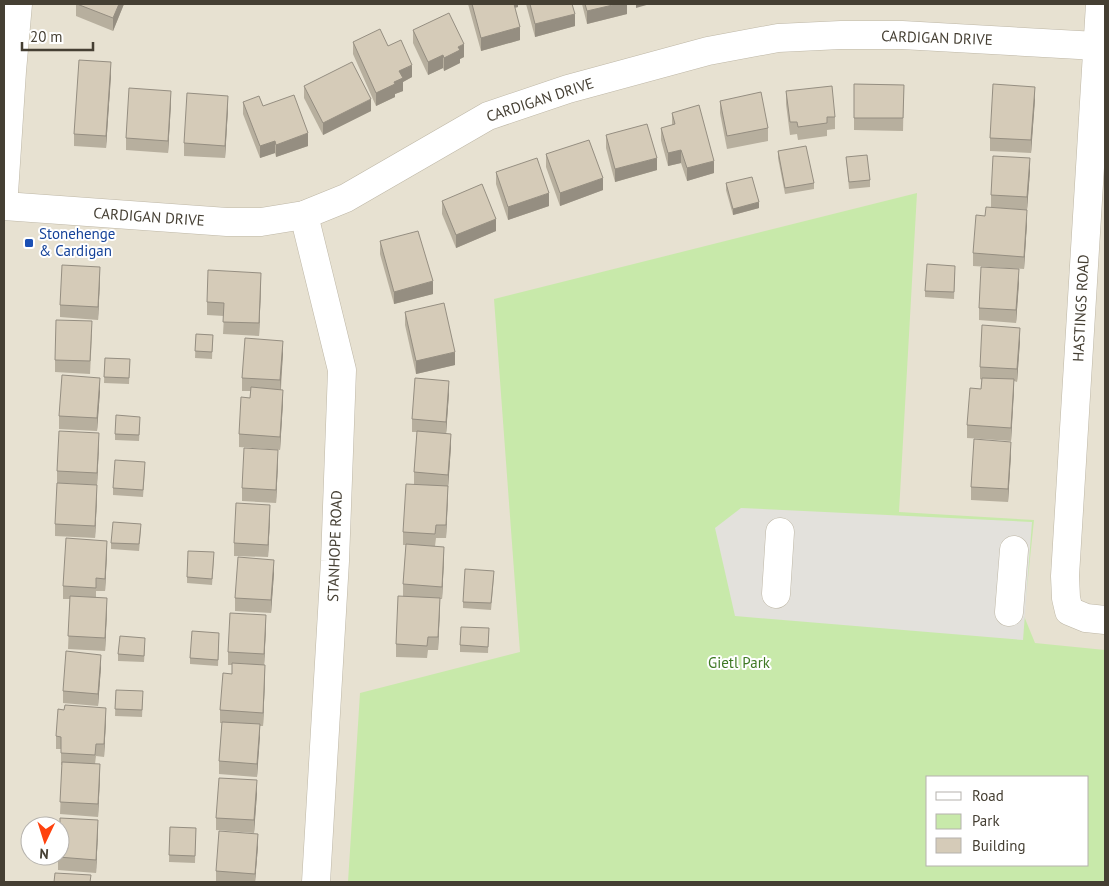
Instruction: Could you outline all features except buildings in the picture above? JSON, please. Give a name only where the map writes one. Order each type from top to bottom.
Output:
[{"type":"street","points":[[4,192],[18,4]]},
{"type":"street","name":"HASTINGS ROAD","points":[[1100,4],[1065,569],[1066,598],[1069,611],[1086,618],[1105,620]]},
{"type":"street","name":"CARDIGAN DRIVE","points":[[4,206],[227,222],[261,222],[304,215],[346,198],[488,116],[568,90],[708,51],[778,38],[902,35],[1097,46]]},
{"type":"street","name":"STANHOPE ROAD","points":[[304,215],[342,370],[336,561],[316,882]]},
{"type":"street","points":[[776,594],[780,532]]},
{"type":"street","points":[[1009,612],[1014,550]]},
{"type":"shaded area","points":[[4,4],[1105,4],[1105,882],[4,882]]},
{"type":"shaded area","points":[[741,508],[1032,522],[1023,640],[735,616],[715,528]]},
{"type":"green space","name":"Gietl Park","points":[[917,193],[899,512],[1034,520],[1024,616],[1035,643],[1105,650],[1105,882],[348,882],[360,693],[520,652],[494,299]]},
{"type":"place","name":"Stonehenge & Cardigan","points":[[29,243]]}]
